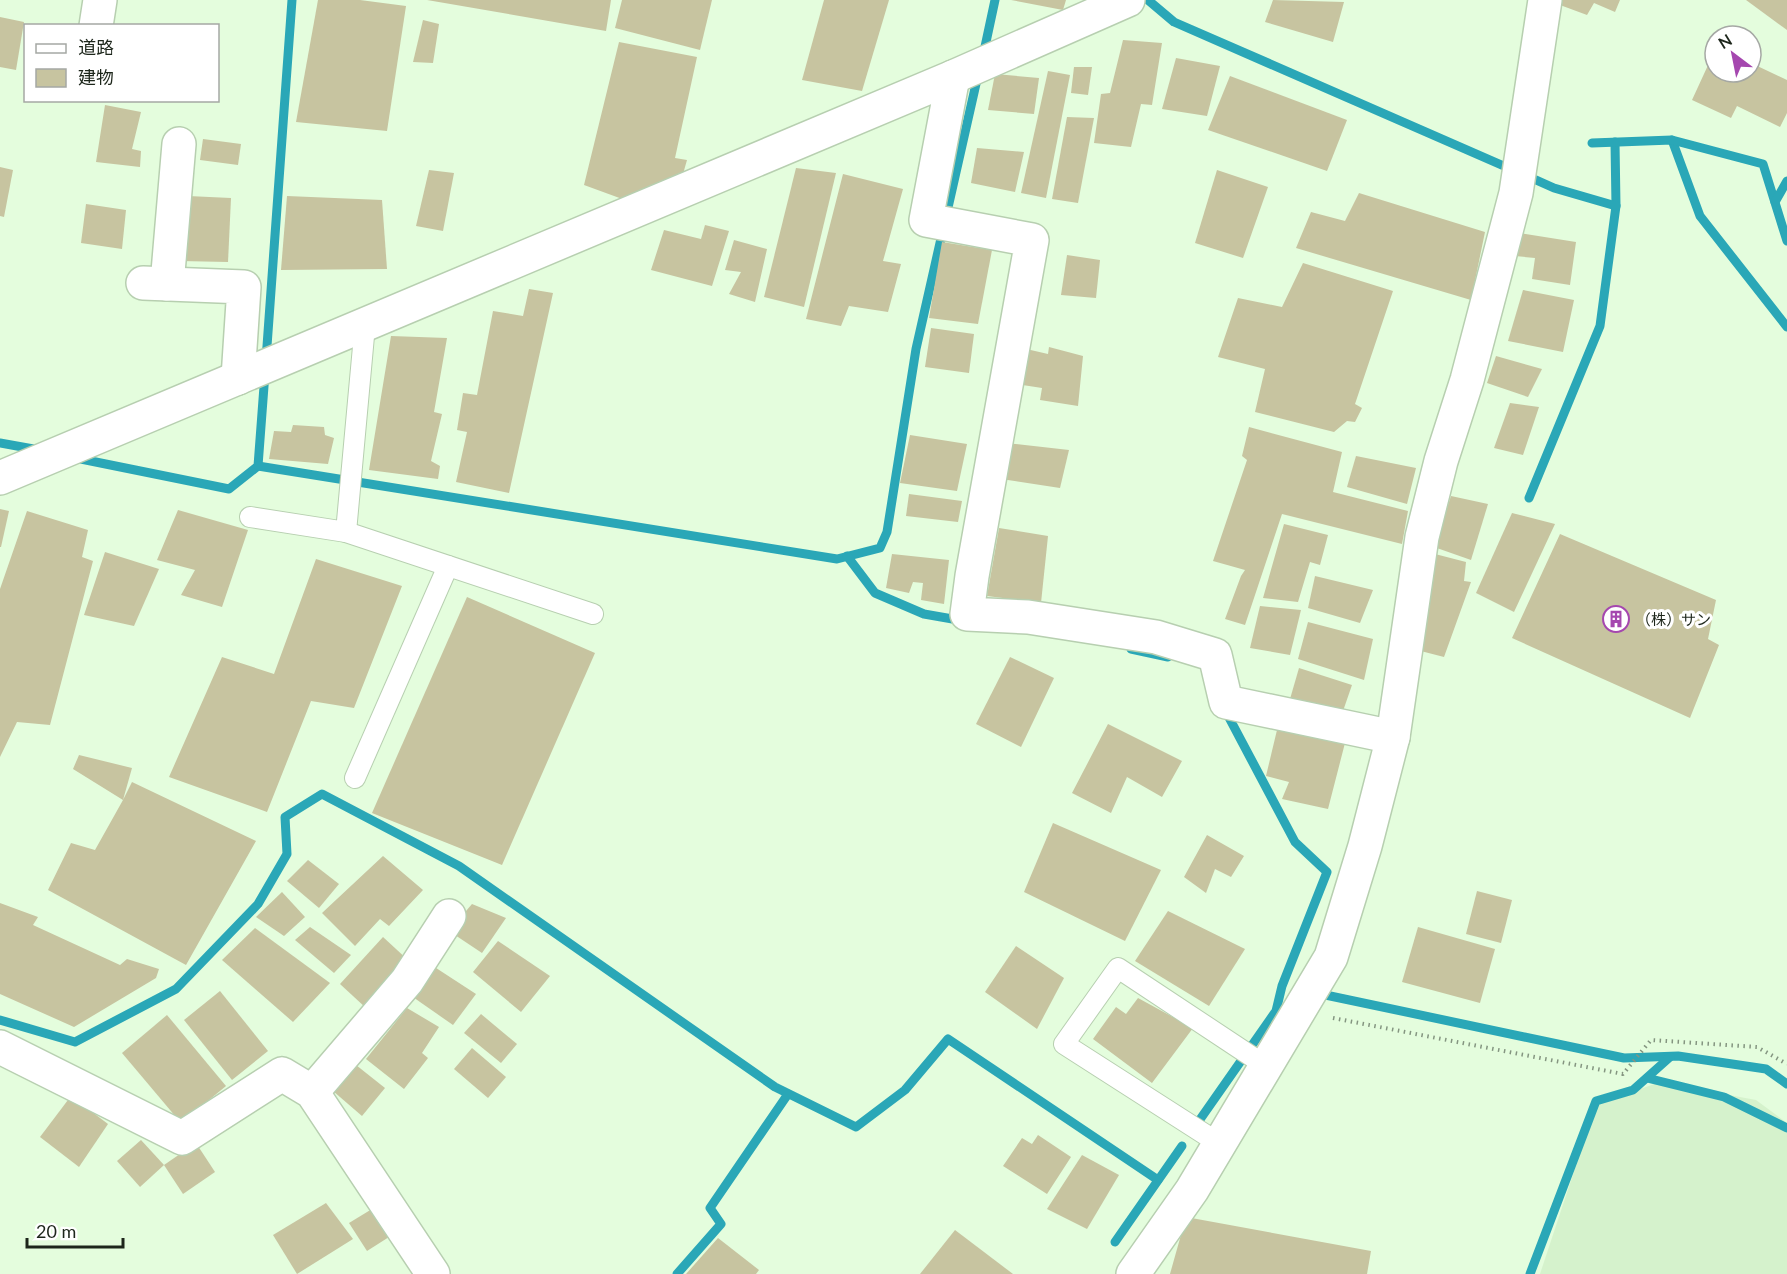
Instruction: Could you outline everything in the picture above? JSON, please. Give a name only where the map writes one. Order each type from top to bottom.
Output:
[{"type":"street","points":[[96,24],[100,0]]},
{"type":"street","points":[[1133,1274],[1192,1190],[1212,1139],[1252,1057],[1317,999],[1331,957],[1365,846],[1394,737],[1422,537],[1441,461],[1467,380],[1516,192],[1545,0]]},
{"type":"street","points":[[0,478],[953,77],[1120,2]]},
{"type":"street","points":[[953,77],[926,220],[1032,240],[967,614],[1028,617],[1156,637],[1215,655],[1226,702],[1394,737]]},
{"type":"street","points":[[179,144],[155,283],[244,287],[258,370]]},
{"type":"street","points":[[312,1092],[407,981],[449,916]]},
{"type":"street","points":[[0,1047],[182,1138],[282,1074],[312,1092],[433,1274]]},
{"type":"lane","points":[[346,532],[365,325]]},
{"type":"lane","points":[[250,517],[346,532],[593,614]]},
{"type":"lane","points":[[356,778],[448,566]]},
{"type":"lane","points":[[1212,1139],[1064,1044],[1118,968],[1252,1057]]},
{"type":"path","points":[[1317,999],[1623,1074],[1651,1040],[1757,1047],[1787,1064]]},
{"type":"shaded area","points":[[1660,1082],[1756,1100],[1787,1123],[1787,1274],[1540,1274],[1596,1105]]},
{"type":"building","points":[[318,0],[360,0],[406,6],[387,131],[296,122]]},
{"type":"building","points":[[427,0],[611,0],[606,31]]},
{"type":"building","points":[[622,0],[712,0],[700,50],[615,28]]},
{"type":"building","points":[[824,0],[889,0],[862,91],[802,80]]},
{"type":"building","points":[[1011,0],[1066,0],[1063,10]]},
{"type":"building","points":[[1273,0],[1344,2],[1333,42],[1265,22]]},
{"type":"building","points":[[1562,0],[1620,0],[1615,12],[1594,3],[1587,15],[1560,5]]},
{"type":"building","points":[[1746,0],[1787,0],[1787,30]]},
{"type":"building","points":[[0,17],[24,22],[16,70],[0,67]]},
{"type":"building","points":[[423,20],[439,24],[433,63],[413,62]]},
{"type":"building","points":[[1123,40],[1162,43],[1152,105],[1141,104],[1131,147],[1094,143],[1101,94],[1110,93]]},
{"type":"building","points":[[619,42],[697,57],[675,158],[687,160],[683,174],[625,200],[584,185]]},
{"type":"building","points":[[1176,58],[1220,66],[1207,116],[1162,109]]},
{"type":"building","points":[[1074,67],[1092,67],[1088,95],[1071,93]]},
{"type":"building","points":[[1763,69],[1787,80],[1787,113],[1780,127],[1737,106],[1731,118],[1692,100],[1703,76],[1703,84],[1763,84]]},
{"type":"building","points":[[1048,71],[1070,75],[1046,198],[1021,193]]},
{"type":"building","points":[[995,74],[1039,78],[1034,114],[988,110]]},
{"type":"building","points":[[1230,76],[1347,120],[1327,171],[1208,130]]},
{"type":"building","points":[[105,105],[141,112],[132,149],[141,151],[140,167],[96,162]]},
{"type":"building","points":[[1067,117],[1094,118],[1078,203],[1052,199]]},
{"type":"building","points":[[203,139],[241,144],[238,165],[200,160]]},
{"type":"building","points":[[977,148],[1024,152],[1015,192],[971,183]]},
{"type":"building","points":[[0,167],[13,170],[4,217],[0,216]]},
{"type":"building","points":[[796,168],[836,173],[804,307],[764,297]]},
{"type":"building","points":[[429,170],[454,173],[443,231],[416,226]]},
{"type":"building","points":[[1217,170],[1268,187],[1243,258],[1195,243]]},
{"type":"building","points":[[843,174],[903,189],[883,261],[901,264],[888,312],[849,306],[841,326],[806,319]]},
{"type":"building","points":[[1359,193],[1485,232],[1471,300],[1296,248],[1311,212],[1345,221]]},
{"type":"building","points":[[188,196],[231,198],[228,262],[180,261]]},
{"type":"building","points":[[287,196],[382,200],[387,269],[281,270]]},
{"type":"building","points":[[86,204],[126,210],[122,249],[81,243]]},
{"type":"building","points":[[705,225],[729,231],[712,286],[651,270],[664,230],[701,239]]},
{"type":"building","points":[[1519,233],[1576,242],[1570,285],[1532,279],[1535,258],[1515,256]]},
{"type":"building","points":[[734,240],[767,249],[755,302],[729,294],[741,272],[725,270]]},
{"type":"building","points":[[942,242],[992,250],[978,324],[929,318]]},
{"type":"building","points":[[1067,255],[1100,260],[1096,298],[1061,295]]},
{"type":"building","points":[[1303,263],[1393,291],[1355,404],[1362,408],[1355,422],[1347,421],[1334,432],[1255,412],[1265,369],[1218,357],[1238,298],[1282,307]]},
{"type":"building","points":[[529,289],[553,293],[509,493],[456,482],[467,432],[457,430],[463,393],[477,395],[493,311],[523,316]]},
{"type":"building","points":[[1523,290],[1574,300],[1563,352],[1508,341]]},
{"type":"building","points":[[931,328],[974,334],[969,373],[925,367]]},
{"type":"building","points":[[391,336],[447,338],[434,412],[442,414],[431,461],[440,466],[438,479],[369,470]]},
{"type":"building","points":[[1049,347],[1083,356],[1078,406],[1040,400],[1042,388],[1016,384],[1022,348],[1048,354]]},
{"type":"building","points":[[1496,356],[1542,369],[1528,397],[1487,383]]},
{"type":"building","points":[[1510,403],[1539,407],[1523,455],[1494,448]]},
{"type":"building","points":[[293,425],[324,427],[325,435],[334,438],[328,464],[269,459],[274,431],[291,432]]},
{"type":"building","points":[[1249,427],[1342,452],[1333,492],[1408,511],[1402,544],[1282,514],[1245,625],[1225,619],[1245,570],[1213,561],[1247,460],[1242,456]]},
{"type":"building","points":[[910,435],[967,444],[957,491],[900,483]]},
{"type":"building","points":[[1006,443],[1069,450],[1060,488],[1001,479]]},
{"type":"building","points":[[1356,456],[1416,468],[1407,504],[1347,487]]},
{"type":"building","points":[[909,494],[962,501],[958,522],[906,516]]},
{"type":"building","points":[[1451,496],[1488,504],[1471,560],[1434,547]]},
{"type":"building","points":[[0,509],[9,511],[1,547],[0,547]]},
{"type":"building","points":[[178,510],[248,530],[222,607],[181,595],[195,570],[157,560]]},
{"type":"building","points":[[27,511],[88,530],[82,557],[93,561],[50,725],[17,722],[0,757],[0,589]]},
{"type":"building","points":[[1512,513],[1555,524],[1514,612],[1476,593]]},
{"type":"building","points":[[1284,524],[1328,535],[1320,565],[1310,562],[1298,602],[1263,598]]},
{"type":"building","points":[[999,528],[1048,536],[1041,603],[987,596]]},
{"type":"building","name":"（株）サン","points":[[1560,534],[1716,600],[1708,639],[1719,645],[1690,718],[1512,638]]},
{"type":"building","points":[[105,552],[159,569],[134,626],[84,615]]},
{"type":"building","points":[[892,554],[949,560],[944,604],[921,600],[923,583],[913,582],[909,593],[886,588]]},
{"type":"building","points":[[1435,554],[1466,562],[1464,581],[1471,582],[1444,657],[1413,649]]},
{"type":"building","points":[[316,559],[402,586],[354,708],[311,701],[267,812],[169,777],[222,657],[274,674]]},
{"type":"building","points":[[1315,576],[1373,590],[1360,623],[1308,608]]},
{"type":"building","points":[[467,597],[595,653],[502,865],[372,813]]},
{"type":"building","points":[[1260,606],[1301,610],[1290,655],[1250,648]]},
{"type":"building","points":[[1308,622],[1373,639],[1364,680],[1298,659]]},
{"type":"building","points":[[1010,657],[1054,678],[1021,747],[976,724]]},
{"type":"building","points":[[1299,668],[1352,685],[1343,711],[1290,699]]},
{"type":"building","points":[[1108,724],[1182,761],[1162,797],[1127,777],[1111,813],[1072,793]]},
{"type":"building","points":[[1277,730],[1345,743],[1328,809],[1282,799],[1289,782],[1266,776]]},
{"type":"building","points":[[79,755],[132,768],[123,800],[73,769]]},
{"type":"building","points":[[132,782],[256,841],[186,965],[48,890],[71,843],[95,850]]},
{"type":"building","points":[[1053,823],[1161,870],[1125,941],[1024,892]]},
{"type":"building","points":[[1207,835],[1244,856],[1231,877],[1215,869],[1206,893],[1184,877]]},
{"type":"building","points":[[383,856],[423,890],[389,926],[380,919],[355,946],[322,913]]},
{"type":"building","points":[[308,860],[339,884],[319,908],[287,881]]},
{"type":"building","points":[[1477,891],[1512,900],[1501,943],[1466,934]]},
{"type":"building","points":[[282,892],[305,917],[284,936],[256,917]]},
{"type":"building","points":[[0,903],[38,917],[33,925],[120,965],[127,959],[159,969],[156,978],[74,1027],[0,994]]},
{"type":"building","points":[[472,904],[506,918],[482,953],[449,931]]},
{"type":"building","points":[[1168,911],[1245,949],[1209,1006],[1135,961]]},
{"type":"building","points":[[310,927],[351,955],[334,973],[295,940]]},
{"type":"building","points":[[1418,927],[1495,949],[1480,1003],[1402,982]]},
{"type":"building","points":[[255,928],[330,983],[293,1022],[222,960]]},
{"type":"building","points":[[383,937],[409,961],[366,1008],[340,984]]},
{"type":"building","points":[[498,941],[550,976],[521,1012],[473,972]]},
{"type":"building","points":[[1016,946],[1064,978],[1037,1029],[985,992]]},
{"type":"building","points":[[433,966],[476,994],[453,1025],[410,995]]},
{"type":"building","points":[[220,991],[268,1051],[232,1080],[184,1020]]},
{"type":"building","points":[[1138,998],[1193,1028],[1152,1083],[1093,1039],[1116,1007],[1126,1014]]},
{"type":"building","points":[[407,1008],[439,1027],[422,1053],[428,1058],[404,1089],[366,1059]]},
{"type":"building","points":[[481,1014],[517,1044],[501,1063],[464,1033]]},
{"type":"building","points":[[167,1015],[226,1086],[181,1123],[122,1053]]},
{"type":"building","points":[[472,1048],[506,1077],[488,1098],[454,1069]]},
{"type":"building","points":[[356,1065],[385,1088],[362,1116],[333,1091]]},
{"type":"building","points":[[71,1096],[108,1124],[79,1167],[40,1137]]},
{"type":"building","points":[[1038,1135],[1071,1157],[1047,1194],[1003,1166],[1022,1138],[1032,1144]]},
{"type":"building","points":[[141,1140],[164,1165],[140,1187],[117,1161]]},
{"type":"building","points":[[196,1143],[215,1172],[183,1194],[164,1165]]},
{"type":"building","points":[[1082,1155],[1119,1175],[1087,1229],[1047,1209]]},
{"type":"building","points":[[326,1203],[353,1239],[297,1274],[273,1235]]},
{"type":"building","points":[[372,1209],[389,1237],[367,1251],[349,1223]]},
{"type":"building","points":[[1186,1217],[1371,1251],[1367,1274],[1170,1274]]},
{"type":"building","points":[[955,1230],[1013,1274],[920,1274]]},
{"type":"building","points":[[718,1238],[759,1270],[756,1274],[686,1274]]},
{"type":"waterway","points":[[266,360],[292,0]]},
{"type":"waterway","points":[[983,56],[995,0]]},
{"type":"waterway","points":[[1148,0],[1174,22],[1513,170]]},
{"type":"waterway","points":[[258,466],[837,559],[880,548],[887,532],[916,349],[978,75]]},
{"type":"waterway","points":[[1672,140],[1700,216],[1787,327]]},
{"type":"waterway","points":[[1592,143],[1672,140],[1763,164],[1787,241]]},
{"type":"waterway","points":[[1615,142],[1616,206]]},
{"type":"waterway","points":[[1525,175],[1554,188],[1616,206],[1600,326],[1529,498]]},
{"type":"waterway","points":[[1775,202],[1787,181]]},
{"type":"waterway","points":[[76,458],[229,489],[258,466],[265,373]]},
{"type":"waterway","points":[[0,443],[39,450]]},
{"type":"waterway","points":[[847,556],[875,593],[924,614],[964,621]]},
{"type":"waterway","points":[[1131,649],[1168,657]]},
{"type":"waterway","points":[[1194,1128],[1276,1011],[1282,986],[1327,872],[1295,842],[1225,710]]},
{"type":"waterway","points":[[0,1020],[75,1042],[176,989],[258,904],[287,854],[285,817],[322,794],[459,866],[775,1087],[856,1127],[905,1090],[948,1039],[1158,1180]]},
{"type":"waterway","points":[[1316,993],[1624,1058],[1678,1056],[1766,1069],[1787,1084]]},
{"type":"waterway","points":[[1530,1274],[1596,1101],[1633,1090],[1670,1057]]},
{"type":"waterway","points":[[1647,1078],[1724,1097],[1787,1128]]},
{"type":"waterway","points":[[677,1274],[721,1224],[710,1208],[788,1094]]},
{"type":"waterway","points":[[1115,1242],[1182,1146]]},
{"type":"place","name":"（株）サン","points":[[1616,619]]}]
